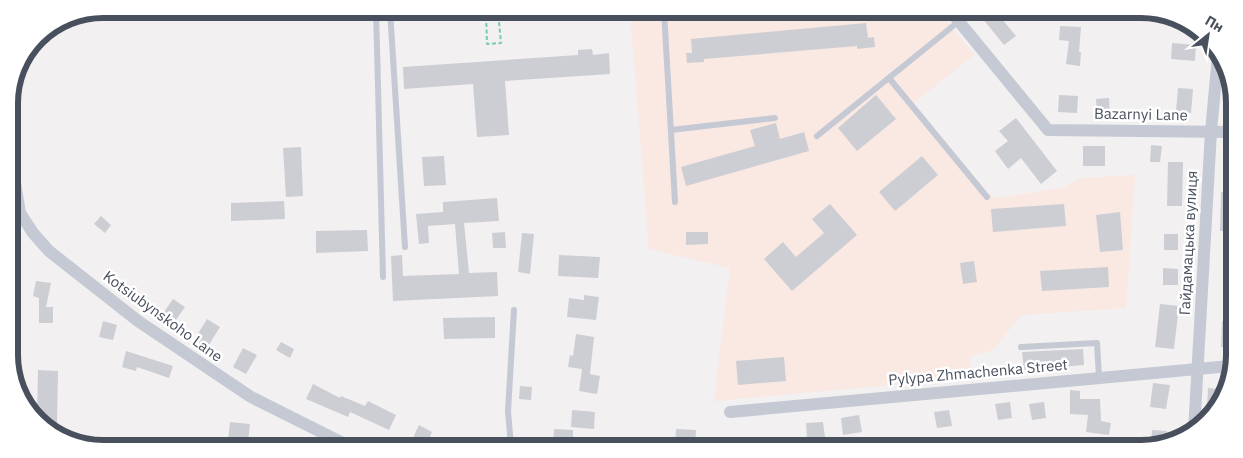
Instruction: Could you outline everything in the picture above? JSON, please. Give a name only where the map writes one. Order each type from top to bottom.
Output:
[{"type":"street","name":"Bazarnyi Lane","points":[[956,18],[1048,130],[1226,132]]},
{"type":"street","name":"Гайдамацька вулиця","points":[[1195,421],[1210,132],[1217,66]]},
{"type":"street","name":"Kotsiubynskoho Lane","points":[[18,214],[49,252],[138,321],[252,397],[337,440]]},
{"type":"street","name":"Pylypa Zhmachenka Street","points":[[730,412],[1225,366]]},
{"type":"lane","points":[[376,18],[383,277]]},
{"type":"lane","points":[[391,18],[405,247]]},
{"type":"lane","points":[[664,18],[675,202]]},
{"type":"lane","points":[[817,136],[889,78],[954,18]]},
{"type":"lane","points":[[889,78],[987,197]]},
{"type":"lane","points":[[671,130],[775,118]]},
{"type":"lane","points":[[510,440],[508,412],[514,310]]},
{"type":"lane","points":[[1021,347],[1097,343],[1098,377]]},
{"type":"path","points":[[486,18],[488,44],[501,43],[499,18]]},
{"type":"shaded area","points":[[631,18],[944,18],[974,55],[914,103],[987,193],[997,198],[1064,187],[1081,178],[1135,175],[1126,308],[1021,315],[993,350],[970,356],[971,378],[714,401],[730,268],[649,249]]},
{"type":"building","points":[[982,18],[1001,18],[1016,36],[1004,45]]},
{"type":"building","points":[[866,23],[868,38],[874,37],[875,47],[857,49],[857,46],[704,59],[704,62],[687,63],[686,53],[692,53],[691,39]]},
{"type":"building","points":[[1060,26],[1081,27],[1080,66],[1066,64],[1069,41],[1059,40]]},
{"type":"building","points":[[1172,43],[1183,44],[1183,60],[1171,59]]},
{"type":"building","points":[[592,49],[593,55],[609,53],[610,74],[505,81],[509,135],[477,137],[473,84],[404,89],[403,67],[578,55],[578,50]]},
{"type":"building","points":[[1178,88],[1193,89],[1191,113],[1176,112]]},
{"type":"building","points":[[876,95],[896,119],[857,151],[838,128]]},
{"type":"building","points":[[1059,95],[1078,96],[1077,113],[1058,112]]},
{"type":"building","points":[[1109,98],[1110,117],[1097,117],[1096,99]]},
{"type":"building","points":[[1016,118],[1057,171],[1041,184],[1021,158],[1008,169],[995,151],[1008,141],[999,131]]},
{"type":"building","points":[[776,123],[780,139],[804,132],[809,151],[686,186],[681,167],[755,146],[750,130]]},
{"type":"building","points":[[1151,145],[1162,146],[1160,162],[1150,162]]},
{"type":"building","points":[[1083,146],[1105,146],[1105,166],[1083,166]]},
{"type":"building","points":[[301,147],[303,196],[286,197],[283,148]]},
{"type":"building","points":[[444,156],[446,185],[424,186],[422,157]]},
{"type":"building","points":[[922,156],[938,175],[895,211],[879,192]]},
{"type":"building","points":[[1168,162],[1183,162],[1182,206],[1167,206]]},
{"type":"building","points":[[1221,192],[1226,192],[1226,231],[1220,231]]},
{"type":"building","points":[[497,198],[499,221],[464,223],[469,273],[497,272],[498,296],[393,301],[391,256],[402,255],[403,276],[459,274],[455,224],[428,226],[429,243],[419,244],[416,214],[443,212],[443,202]]},
{"type":"building","points":[[284,201],[285,219],[231,221],[231,203]]},
{"type":"building","points":[[830,204],[857,235],[792,291],[764,259],[783,242],[796,257],[824,233],[812,219]]},
{"type":"building","points":[[1064,204],[1066,226],[993,232],[991,209]]},
{"type":"building","points":[[1120,212],[1123,250],[1100,252],[1096,215]]},
{"type":"building","points":[[101,216],[111,225],[105,233],[94,224]]},
{"type":"building","points":[[367,230],[368,251],[316,253],[316,231]]},
{"type":"building","points":[[505,232],[506,248],[493,248],[492,233]]},
{"type":"building","points":[[686,232],[708,232],[708,244],[686,245]]},
{"type":"building","points":[[522,233],[534,234],[530,274],[518,272]]},
{"type":"building","points":[[1164,234],[1178,234],[1178,250],[1164,250]]},
{"type":"building","points":[[559,255],[600,257],[598,278],[558,276]]},
{"type":"building","points":[[974,261],[977,282],[963,284],[960,263]]},
{"type":"building","points":[[1108,267],[1109,287],[1042,291],[1040,271]]},
{"type":"building","points":[[1163,268],[1178,269],[1178,285],[1163,285]]},
{"type":"building","points":[[36,281],[51,283],[46,307],[53,307],[53,323],[39,323],[39,298],[33,296]]},
{"type":"building","points":[[584,295],[599,297],[596,320],[567,317],[569,298],[584,300]]},
{"type":"building","points":[[173,299],[185,307],[176,320],[164,312]]},
{"type":"building","points":[[1160,304],[1179,306],[1174,349],[1155,347]]},
{"type":"building","points":[[495,317],[495,338],[444,339],[443,318]]},
{"type":"building","points":[[207,319],[220,327],[207,348],[194,340]]},
{"type":"building","points":[[103,321],[117,325],[113,340],[99,337]]},
{"type":"building","points":[[1222,321],[1226,321],[1226,347],[1221,347]]},
{"type":"building","points":[[576,334],[594,337],[590,374],[600,376],[597,394],[579,391],[582,369],[568,367],[570,355],[573,356]]},
{"type":"building","points":[[281,342],[294,349],[290,358],[276,350]]},
{"type":"building","points":[[243,348],[257,355],[246,374],[233,367]]},
{"type":"building","points":[[1083,349],[1084,365],[1024,370],[1022,352]]},
{"type":"building","points":[[126,351],[173,366],[169,378],[137,367],[136,371],[122,367]]},
{"type":"building","points":[[784,357],[786,381],[738,385],[736,361]]},
{"type":"building","points":[[38,370],[58,371],[57,426],[46,420],[37,411]]},
{"type":"building","points":[[1153,383],[1170,385],[1166,409],[1150,407]]},
{"type":"building","points":[[313,384],[340,398],[341,396],[365,406],[368,401],[396,415],[389,430],[350,412],[348,417],[306,399]]},
{"type":"building","points":[[520,386],[532,387],[531,400],[519,399]]},
{"type":"building","points":[[1208,388],[1218,389],[1214,398],[1207,407]]},
{"type":"building","points":[[1070,390],[1080,391],[1080,399],[1100,399],[1101,421],[1111,423],[1109,435],[1086,432],[1088,415],[1070,414]]},
{"type":"building","points":[[1010,402],[1012,418],[998,420],[995,404]]},
{"type":"building","points":[[1044,402],[1046,418],[1032,420],[1029,404]]},
{"type":"building","points":[[572,410],[595,412],[594,429],[571,427]]},
{"type":"building","points":[[949,410],[952,426],[937,428],[934,412]]},
{"type":"building","points":[[859,415],[862,432],[843,435],[841,418]]},
{"type":"building","points":[[230,422],[250,424],[248,440],[228,440]]},
{"type":"building","points":[[823,422],[825,437],[807,438],[806,423]]},
{"type":"building","points":[[419,425],[432,432],[429,440],[412,440]]},
{"type":"building","points":[[554,429],[573,430],[573,440],[553,440]]},
{"type":"building","points":[[676,429],[696,430],[695,440],[675,440]]},
{"type":"building","points":[[1152,430],[1167,431],[1166,437],[1151,439]]}]
